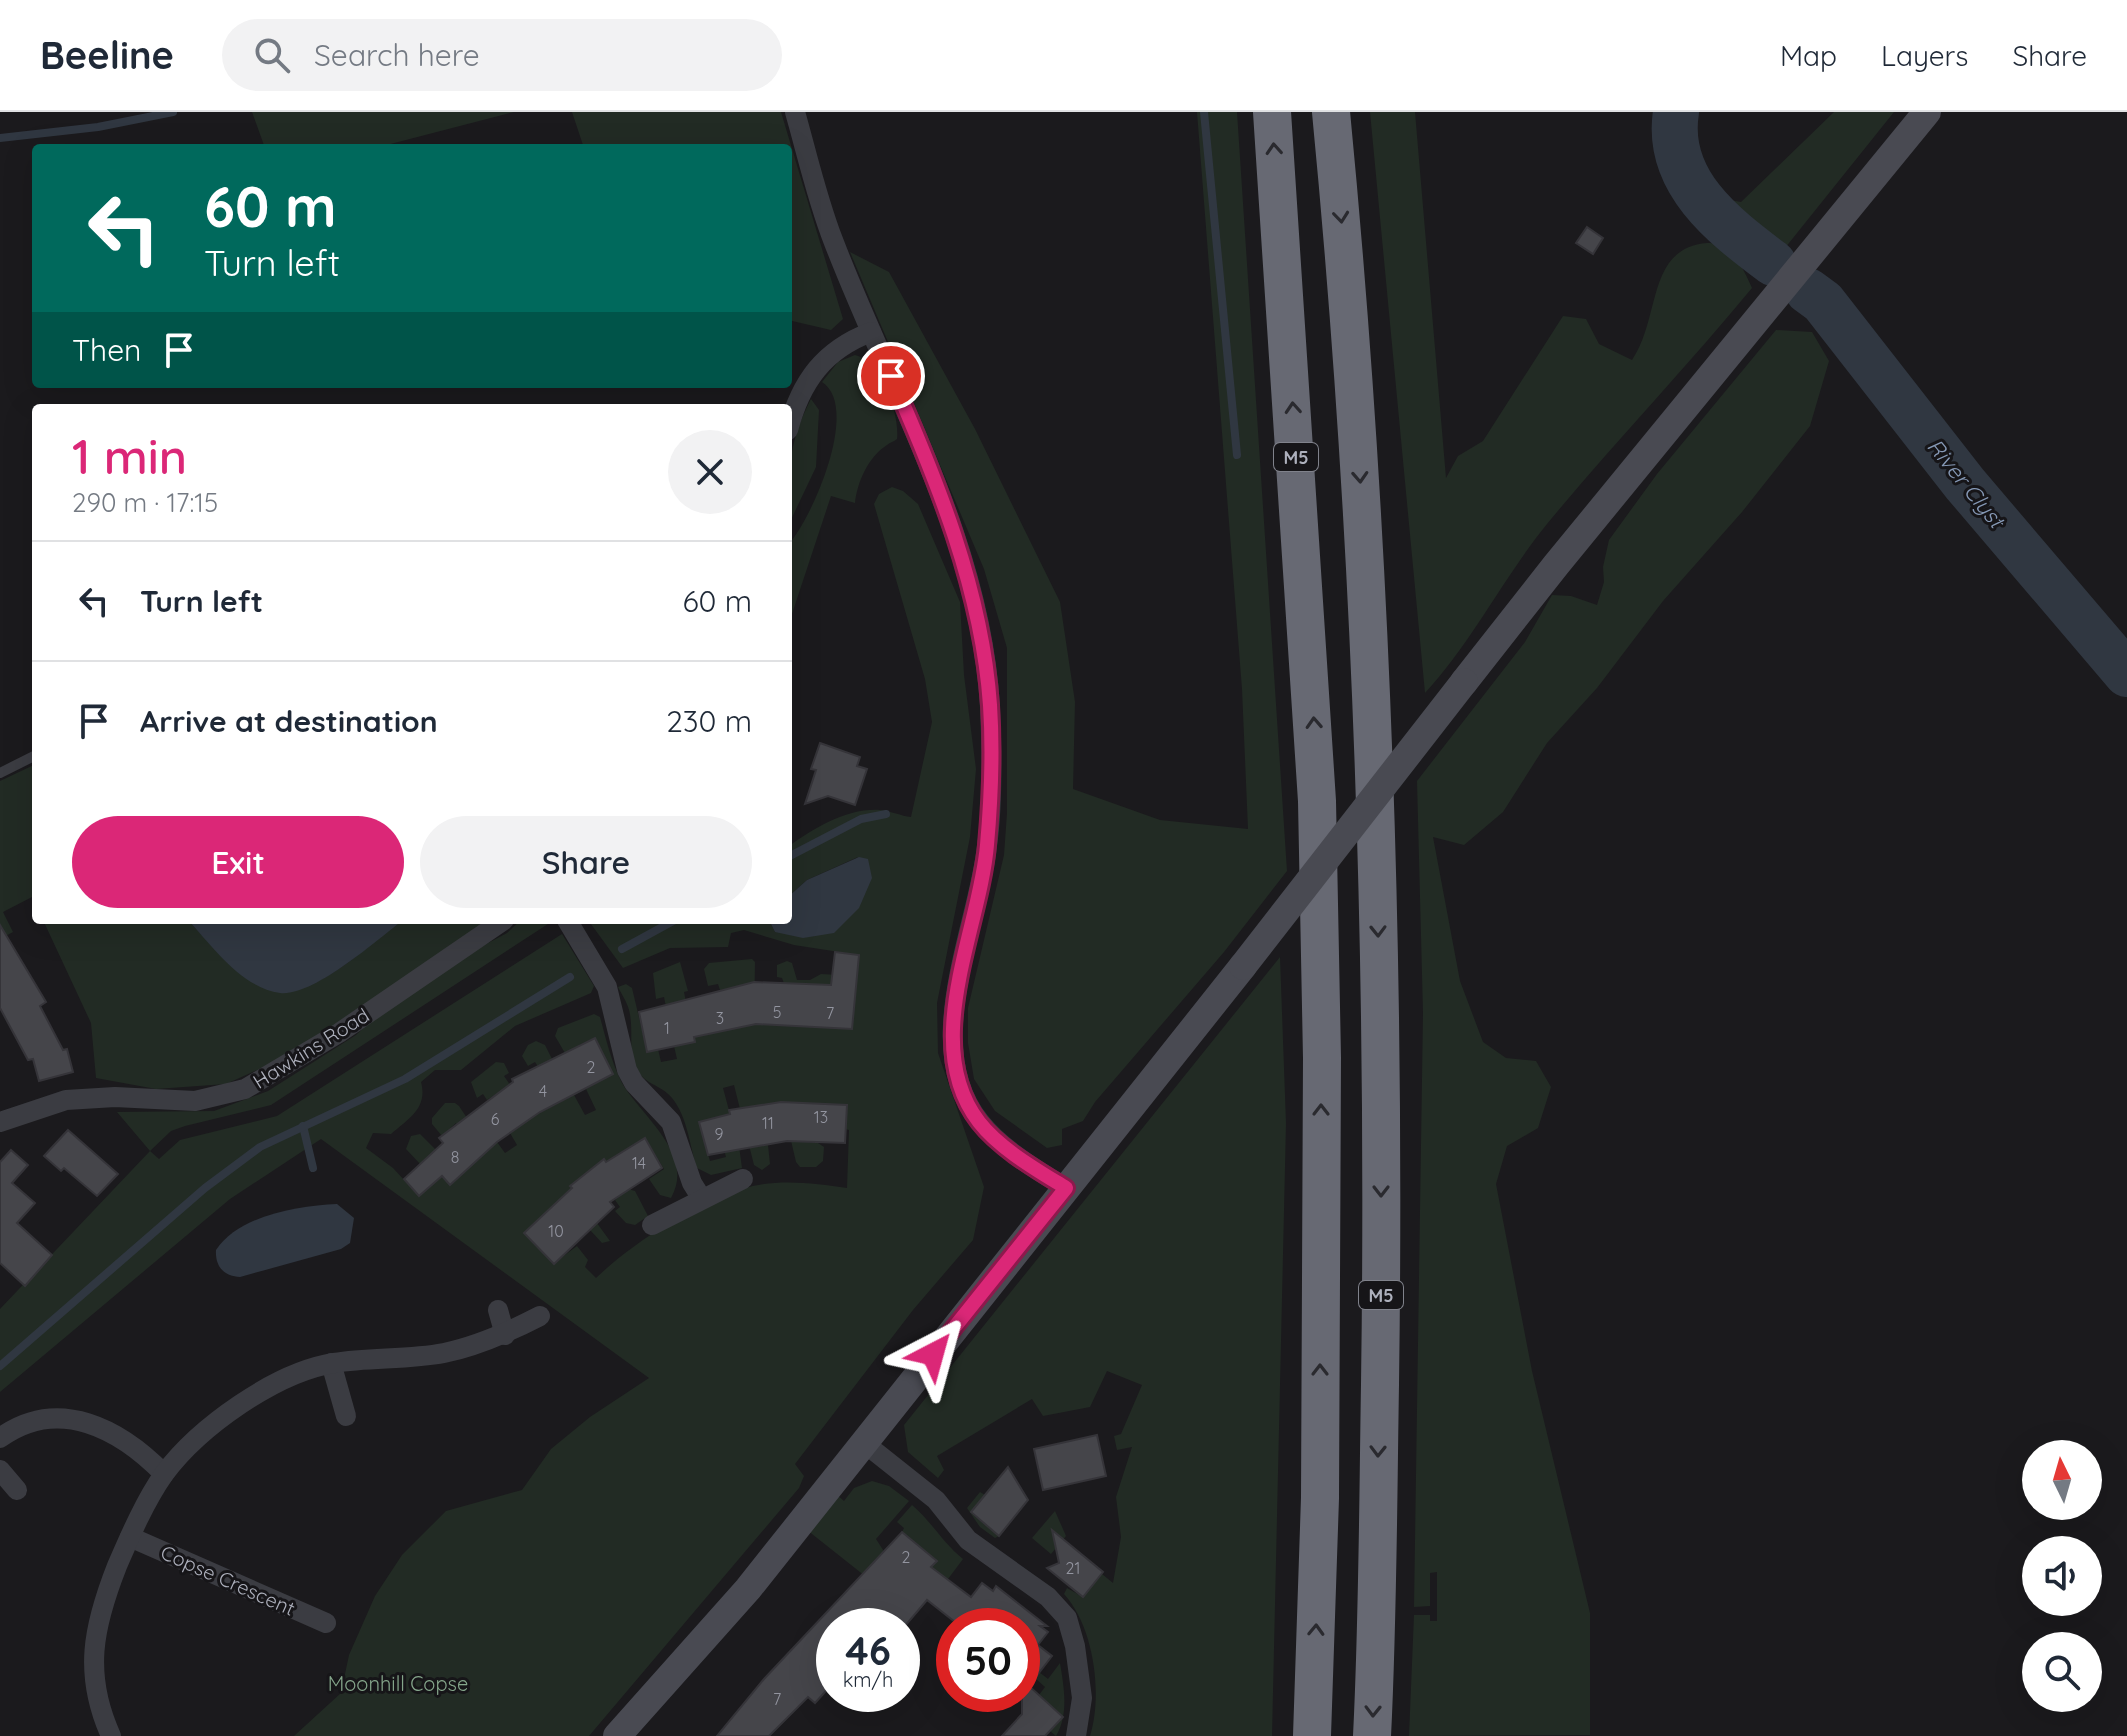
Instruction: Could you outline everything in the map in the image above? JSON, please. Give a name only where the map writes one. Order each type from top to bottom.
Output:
[{"type":"highway","name":"M5","points":[[1272,112],[1317,801],[1322,1058],[1320,1498],[1312,1736]]},
{"type":"highway","name":"M5","points":[[1331,112],[1352,326],[1376,853],[1381,1287],[1372,1736]]},
{"type":"main road","points":[[617,1736],[748,1589],[1243,966],[1556,565],[1927,112]]},
{"type":"street","points":[[795,112],[832,237],[925,453],[963,564],[986,659],[990,710],[987,846],[955,1004],[954,1039],[960,1079],[980,1123],[1020,1157],[1066,1188]]},
{"type":"street","points":[[792,413],[813,371],[827,356],[843,343],[871,332]]},
{"type":"street","name":"Hawkins Road","points":[[0,1122],[66,1100],[115,1097],[195,1101],[245,1089],[339,1033],[498,924]]},
{"type":"street","points":[[569,924],[607,987],[627,1070],[634,1083],[671,1122],[692,1183],[702,1199]]},
{"type":"street","points":[[652,1225],[743,1179]]},
{"type":"street","points":[[498,1310],[505,1335]]},
{"type":"street","points":[[111,1736],[92,1669],[99,1611],[130,1537],[164,1474],[221,1417],[251,1398],[331,1363],[444,1353],[505,1335],[540,1316]]},
{"type":"street","points":[[331,1363],[346,1416]]},
{"type":"street","points":[[0,1438],[9,1431],[45,1421],[95,1423],[137,1447],[164,1474]]},
{"type":"street","points":[[863,1442],[936,1500],[968,1540],[1048,1597],[1067,1618],[1075,1646],[1082,1698],[1076,1736]]},
{"type":"street","points":[[0,1470],[17,1490]]},
{"type":"street","name":"Copse Crescent","points":[[130,1537],[326,1623]]},
{"type":"lane","points":[[0,773],[32,757]]},
{"type":"green space","points":[[252,112],[514,112],[390,144],[264,144]]},
{"type":"green space","points":[[572,112],[781,112],[791,144],[583,144]]},
{"type":"green space","points":[[1197,112],[1237,112],[1287,871],[1224,952],[1095,1102],[1083,1121],[1062,1129],[1062,1145],[1047,1148],[995,1111],[974,1079],[968,1043],[968,1008],[1004,855],[1007,648],[984,569],[850,252],[889,272],[975,429],[1060,602],[1075,702],[1073,789],[1160,820],[1248,829],[1242,689]]},
{"type":"green space","points":[[1370,112],[1415,112],[1446,478],[1458,456],[1483,441],[1563,316],[1586,319],[1599,344],[1632,360],[1641,343],[1664,271],[1674,257],[1687,248],[1707,243],[1723,247],[1736,258],[1752,288],[1547,524],[1458,653],[1425,693]]},
{"type":"green space","points":[[1834,112],[1894,112],[1773,263],[1717,221],[1709,208],[1724,199],[1741,202]]},
{"type":"green space","points":[[792,149],[843,319],[831,330],[792,321]]},
{"type":"green space","points":[[1776,330],[1812,332],[1829,361],[1810,426],[1742,512],[1663,601],[1597,688],[1547,743],[1503,812],[1464,845],[1433,837],[1460,981],[1483,1042],[1506,1058],[1536,1061],[1551,1087],[1538,1128],[1507,1146],[1496,1184],[1532,1371],[1590,1613],[1590,1735],[1409,1736],[1414,1615],[1430,1615],[1430,1621],[1437,1621],[1437,1572],[1430,1573],[1430,1606],[1414,1607],[1423,1013],[1417,781],[1525,642],[1552,595],[1571,596],[1597,605],[1604,582],[1603,567],[1609,540],[1657,474]]},
{"type":"green space","points":[[855,355],[873,367],[892,403],[897,439],[880,450],[869,463],[858,487],[855,503],[831,496],[792,614],[792,540],[809,512],[829,463],[837,414],[833,395],[822,382],[838,362]]},
{"type":"green space","points":[[811,399],[819,410],[816,467],[792,518],[792,454]]},
{"type":"green space","name":"Moonhill Copse","points":[[892,487],[903,491],[918,504],[960,602],[964,675],[976,769],[970,837],[937,1003],[938,1053],[984,1187],[973,1240],[913,1310],[795,1464],[804,1476],[799,1488],[589,1736],[294,1736],[341,1693],[349,1655],[375,1596],[402,1555],[446,1511],[522,1490],[551,1449],[590,1417],[649,1378],[321,1139],[230,1199],[0,1392],[0,1309],[150,1151],[159,1159],[180,1140],[277,1116],[562,934],[594,986],[591,993],[515,1026],[461,1070],[435,1070],[421,1082],[422,1099],[415,1112],[391,1134],[373,1133],[366,1148],[393,1168],[418,1195],[436,1181],[406,1149],[411,1136],[420,1134],[437,1151],[427,1160],[449,1184],[483,1154],[456,1123],[442,1136],[432,1124],[432,1118],[445,1103],[459,1106],[487,1148],[497,1142],[505,1153],[517,1145],[510,1133],[526,1122],[504,1089],[487,1100],[483,1094],[477,1098],[471,1082],[496,1062],[504,1063],[509,1073],[504,1076],[532,1117],[574,1095],[585,1115],[596,1110],[586,1089],[613,1074],[594,1038],[579,1045],[582,1053],[569,1060],[555,1036],[558,1028],[594,1014],[600,1017],[622,1083],[671,1151],[677,1182],[671,1198],[660,1195],[649,1179],[664,1169],[645,1138],[615,1156],[628,1179],[623,1183],[604,1160],[570,1186],[610,1241],[602,1243],[580,1219],[525,1233],[553,1264],[577,1246],[588,1260],[585,1267],[596,1278],[664,1226],[742,1189],[794,1182],[847,1188],[847,1105],[797,1103],[795,1141],[818,1143],[824,1147],[823,1161],[816,1167],[800,1167],[796,1162],[782,1102],[747,1107],[753,1147],[768,1145],[770,1164],[762,1170],[754,1165],[734,1085],[723,1088],[730,1114],[699,1123],[710,1161],[726,1157],[724,1150],[739,1146],[742,1168],[711,1175],[697,1168],[677,1106],[668,1093],[643,1077],[635,1066],[629,1010],[618,987],[626,984],[632,988],[647,1051],[658,1049],[661,1062],[677,1059],[674,1046],[688,1011],[699,1036],[747,1026],[739,987],[720,990],[718,984],[708,986],[704,969],[709,963],[752,959],[755,962],[754,1024],[799,1025],[782,978],[777,977],[777,965],[787,961],[792,963],[797,980],[810,980],[821,974],[856,976],[859,955],[794,945],[744,930],[731,933],[728,947],[670,948],[623,968],[591,924],[771,924],[775,932],[784,924],[792,924],[792,917],[858,857],[807,880],[792,893],[792,844],[820,826],[855,812],[880,810],[911,817],[932,722],[925,679],[874,504],[879,494]],"holes":[[[855,991],[852,1029],[806,1025]]]},
{"type":"green space","points":[[32,766],[32,897],[3,912],[13,932],[0,939],[0,781]]},
{"type":"green space","points":[[45,924],[192,924],[245,976],[262,986],[281,990],[302,987],[326,977],[396,924],[487,924],[286,1057],[226,1084],[156,1089],[96,1078],[91,1023]]},
{"type":"green space","points":[[517,924],[548,924],[271,1105],[171,1131],[150,1151],[117,1112],[214,1111],[268,1091],[356,1035],[381,1011]]},
{"type":"green space","points":[[1280,957],[1286,1123],[1272,1736],[1090,1736],[1096,1701],[1093,1662],[1083,1624],[1064,1594],[1067,1588],[1083,1597],[1102,1574],[1113,1583],[1121,1537],[1116,1497],[1132,1447],[1117,1450],[1114,1436],[1121,1434],[1142,1385],[1107,1371],[1090,1407],[1043,1416],[1032,1399],[937,1456],[944,1470],[938,1478],[908,1452],[904,1425]]},
{"type":"green space","points":[[680,962],[688,991],[684,992],[686,1002],[666,1007],[664,997],[656,999],[653,973]]},
{"type":"green space","points":[[536,1041],[545,1045],[553,1061],[539,1068],[535,1062],[528,1066],[522,1056],[528,1045]]},
{"type":"green space","points":[[628,1189],[635,1191],[648,1216],[635,1225],[626,1223],[615,1211],[620,1207],[615,1200]]},
{"type":"green space","points":[[872,1481],[889,1486],[909,1501],[876,1539],[885,1553],[865,1576],[807,1530],[837,1495],[844,1501],[854,1488]]},
{"type":"green space","points":[[980,1492],[985,1495],[971,1513],[999,1536],[995,1538],[980,1527],[967,1508]]},
{"type":"green space","points":[[912,1505],[963,1559],[930,1603],[905,1587],[920,1580],[936,1561],[902,1532],[904,1528],[897,1522]]},
{"type":"green space","points":[[1055,1511],[1066,1536],[1051,1554],[1032,1538]]},
{"type":"green space","points":[[1060,1663],[1064,1710],[1056,1736],[1050,1731],[1062,1716],[1040,1696],[1045,1687],[1040,1682],[1040,1673],[1048,1679]]},
{"type":"shaded area","points":[[859,857],[868,859],[872,878],[859,908],[834,933],[803,938],[775,932],[771,924],[792,924],[792,893],[807,880]]},
{"type":"shaded area","points":[[192,924],[398,924],[327,977],[294,992],[280,993],[253,983],[218,953]]},
{"type":"shaded area","points":[[337,1204],[354,1218],[350,1243],[341,1249],[240,1277],[229,1275],[219,1266],[216,1250],[239,1228],[288,1210]]},
{"type":"building","points":[[1587,227],[1603,238],[1593,254],[1576,243]]},
{"type":"building","points":[[820,743],[860,757],[857,766],[867,769],[855,805],[828,796],[805,804],[816,770],[811,769]]},
{"type":"building","points":[[0,925],[46,1002],[40,1006],[63,1050],[67,1049],[73,1072],[39,1081],[33,1059],[28,1060],[0,1008]]},
{"type":"building","points":[[835,952],[859,955],[852,1029],[756,1024],[694,1037],[695,1042],[647,1052],[639,1012],[754,982],[831,985]]},
{"type":"building","points":[[595,1038],[613,1074],[540,1112],[497,1142],[450,1185],[442,1176],[419,1196],[404,1179],[443,1143],[439,1138],[513,1082],[512,1079]]},
{"type":"building","points":[[781,1102],[847,1105],[845,1143],[787,1141],[708,1155],[699,1122],[730,1114],[729,1110]]},
{"type":"building","points":[[68,1130],[118,1174],[97,1196],[64,1168],[61,1171],[44,1156]]},
{"type":"building","points":[[645,1138],[662,1168],[610,1202],[614,1207],[554,1264],[524,1233],[572,1188],[570,1186],[604,1159],[606,1162]]},
{"type":"building","points":[[11,1150],[28,1165],[12,1183],[35,1203],[17,1223],[52,1255],[25,1286],[0,1263],[0,1162]]},
{"type":"building","points":[[1097,1435],[1106,1476],[1043,1490],[1034,1449]]},
{"type":"building","points":[[1008,1467],[1028,1500],[999,1536],[971,1512]]},
{"type":"building","points":[[1052,1530],[1103,1572],[1083,1597],[1047,1568],[1059,1563]]},
{"type":"building","points":[[902,1532],[937,1561],[931,1567],[971,1597],[982,1583],[993,1591],[996,1586],[1024,1608],[937,1608],[927,1600],[920,1608],[831,1608]]},
{"type":"building","points":[[816,1624],[816,1702],[808,1697],[769,1736],[717,1736],[764,1679]]},
{"type":"building","points":[[1040,1626],[1048,1632],[1040,1642]]},
{"type":"building","points":[[1040,1647],[1052,1656],[1040,1672]]},
{"type":"building","points":[[1040,1696],[1063,1717],[1045,1736],[1002,1736],[1022,1714],[1040,1712]]},
{"type":"waterway","points":[[0,138],[98,127],[173,112]]},
{"type":"waterway","points":[[1204,112],[1237,455]]},
{"type":"waterway","name":"River Clyst","points":[[1676,112],[1675,137],[1689,181],[1718,217],[1773,263]]},
{"type":"waterway","name":"River Clyst","points":[[1808,291],[1823,302],[1965,484],[2127,674]]},
{"type":"waterway","points":[[792,855],[861,819],[886,814]]},
{"type":"waterway","points":[[622,949],[668,924]]},
{"type":"waterway","points":[[0,1366],[205,1188],[260,1147],[405,1079],[570,977]]},
{"type":"waterway","points":[[303,1126],[313,1168]]},
{"type":"route","points":[[891,376],[925,453],[963,564],[977,611],[986,659],[990,710],[987,846],[955,1004],[956,1061],[969,1105],[980,1123],[1020,1157],[1066,1188],[933,1354]]}]
